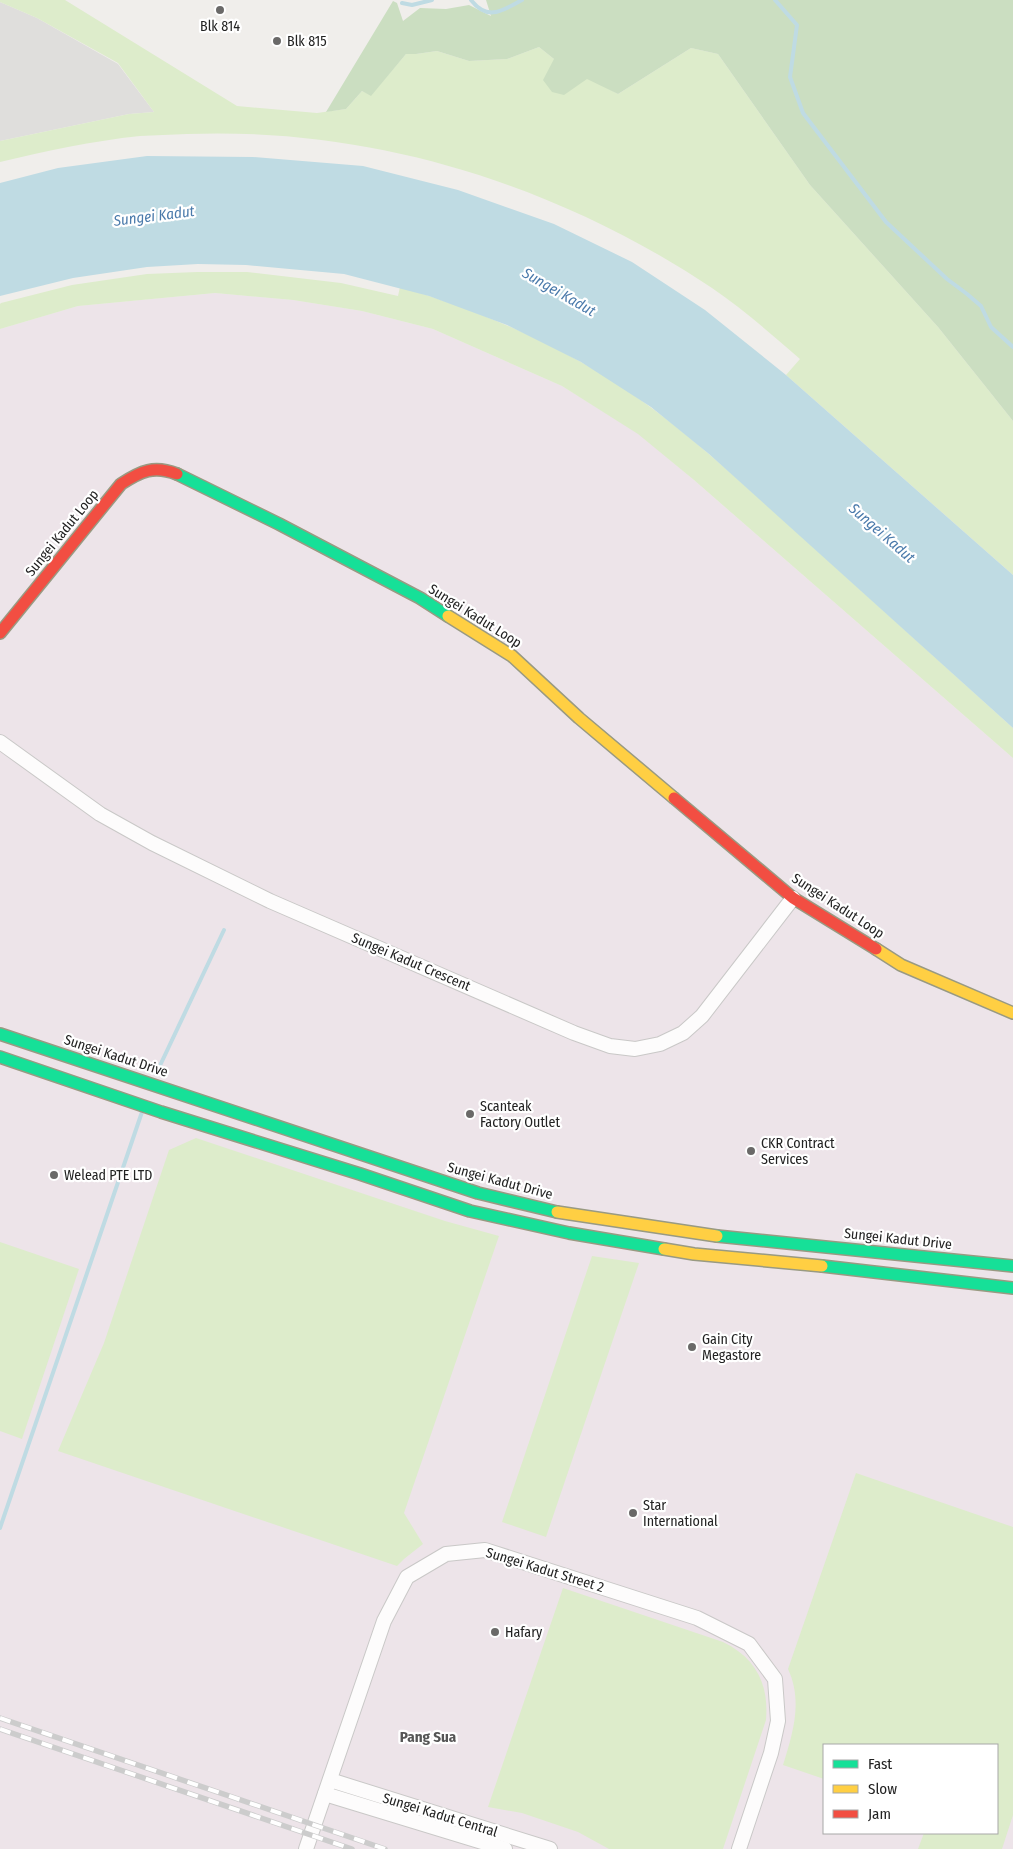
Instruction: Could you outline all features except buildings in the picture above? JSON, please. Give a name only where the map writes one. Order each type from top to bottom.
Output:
[{"type":"main road","name":"Sungei Kadut Loop","points":[[0,633],[121,484],[140,472],[164,470],[186,478],[279,524],[420,598],[512,656],[579,718],[793,898],[901,965],[1013,1012]]},
{"type":"main road","name":"Sungei Kadut Drive","points":[[0,1034],[478,1192],[561,1213],[692,1233],[1013,1266]]},
{"type":"main road","points":[[0,1058],[144,1106],[360,1174],[470,1212],[569,1233],[638,1243],[694,1254],[842,1268],[1013,1288]]},
{"type":"street","name":"Sungei Kadut Crescent","points":[[0,742],[100,814],[127,830],[236,886],[566,1030],[610,1046],[635,1049],[660,1044],[683,1033],[702,1016],[793,898]]},
{"type":"street","name":"Sungei Kadut Street 2","points":[[306,1849],[384,1621],[407,1577],[446,1554],[485,1550],[697,1618],[748,1644],[775,1679],[778,1721],[771,1753],[739,1849]]},
{"type":"street","name":"Sungei Kadut Central","points":[[330,1780],[550,1849]]},
{"type":"street","name":"Sungei Kadut Central","points":[[325,1794],[506,1849]]},
{"type":"shaded area","points":[[0,2],[37,18],[118,64],[154,112],[129,114],[0,141]]},
{"type":"shaded area","points":[[215,293],[293,300],[362,311],[433,329],[562,386],[638,433],[1013,758],[1013,1849],[0,1849],[0,329],[78,306]]},
{"type":"green space","points":[[0,0],[65,0],[237,106],[317,113],[346,109],[362,91],[371,95],[406,54],[437,51],[469,61],[507,59],[539,47],[554,59],[618,94],[691,48],[718,54],[810,185],[938,327],[1013,421],[1013,575],[786,375],[800,359],[746,313],[712,288],[653,252],[591,220],[528,192],[462,170],[395,152],[326,141],[257,134],[140,136],[69,147],[0,162],[0,141],[129,114],[154,112],[118,63],[37,18],[0,2]]},
{"type":"green space","points":[[486,0],[1013,0],[1013,421],[938,327],[810,185],[718,54],[691,48],[618,94],[587,79],[564,95],[552,92],[543,80],[554,59],[539,47],[507,59],[469,61],[437,51],[406,54],[371,96],[362,91],[346,109],[326,112],[393,1],[397,3],[403,21],[420,8],[446,9],[469,5],[491,16]]},
{"type":"green space","points":[[247,272],[341,283],[398,296],[400,287],[469,310],[515,329],[559,350],[610,379],[664,418],[716,460],[1013,728],[1013,758],[694,480],[638,434],[562,386],[433,329],[362,311],[293,300],[215,293],[78,306],[0,329],[1,303],[72,285],[147,274]]},
{"type":"green space","points":[[196,1138],[445,1221],[499,1236],[404,1513],[423,1544],[397,1566],[58,1451],[104,1343],[169,1150]]},
{"type":"green space","points":[[0,1242],[79,1269],[22,1439],[0,1431]]},
{"type":"green space","points":[[592,1256],[639,1263],[546,1537],[502,1522]]},
{"type":"green space","points":[[856,1473],[1013,1527],[1013,1815],[1002,1849],[918,1849],[924,1834],[998,1834],[998,1744],[823,1744],[823,1779],[783,1765],[793,1729],[796,1705],[793,1681],[788,1669]]},
{"type":"green space","points":[[563,1588],[723,1642],[734,1648],[752,1664],[758,1674],[765,1695],[766,1720],[723,1849],[609,1849],[578,1832],[522,1813],[488,1807]]},
{"type":"water","name":"Sungei Kadut","points":[[147,156],[253,157],[363,166],[458,190],[554,224],[632,262],[705,310],[786,375],[1013,575],[1013,728],[709,454],[651,407],[581,362],[507,325],[429,296],[344,274],[246,265],[198,264],[147,267],[73,278],[0,296],[0,183],[58,168]]},
{"type":"waterway","points":[[402,3],[412,5],[432,0]]},
{"type":"waterway","points":[[471,0],[483,11],[490,12],[502,10],[522,0]]},
{"type":"waterway","points":[[775,0],[797,25],[790,77],[803,113],[886,222],[947,279],[981,306],[991,327],[1013,347]]},
{"type":"waterway","points":[[156,1074],[224,930]]},
{"type":"waterway","points":[[0,1528],[142,1112]]},
{"type":"railway","points":[[0,1718],[385,1849]]},
{"type":"railway","points":[[0,1729],[352,1849]]},
{"type":"traffic: fast","points":[[177,474],[279,524],[420,598],[448,616]]},
{"type":"traffic: fast","points":[[0,1034],[478,1193],[557,1212]]},
{"type":"traffic: fast","points":[[0,1057],[161,1112],[360,1174],[470,1211],[569,1233],[664,1249]]},
{"type":"traffic: fast","points":[[717,1236],[1013,1266]]},
{"type":"traffic: fast","points":[[822,1266],[1013,1288]]},
{"type":"traffic: slow","points":[[448,616],[512,656],[579,718],[674,798]]},
{"type":"traffic: slow","points":[[876,949],[901,965],[1013,1013]]},
{"type":"traffic: slow","points":[[557,1212],[717,1236]]},
{"type":"traffic: slow","points":[[664,1249],[694,1254],[822,1266]]},
{"type":"traffic: jam","points":[[0,633],[121,484],[148,471],[161,470],[177,474]]},
{"type":"traffic: jam","points":[[674,798],[793,898],[876,949]]},
{"type":"place","name":"Blk 814","points":[[220,10]]},
{"type":"place","name":"Blk 815","points":[[277,41]]},
{"type":"place","name":"Scanteak Factory Outlet","points":[[470,1114]]},
{"type":"place","name":"CKR Contract Services","points":[[751,1151]]},
{"type":"place","name":"Welead PTE LTD","points":[[54,1175]]},
{"type":"place","name":"Gain City Megastore","points":[[692,1347]]},
{"type":"place","name":"Star International","points":[[633,1513]]},
{"type":"place","name":"Hafary","points":[[495,1632]]},
{"type":"district","name":"Pang Sua","points":[[428,1737]]}]
